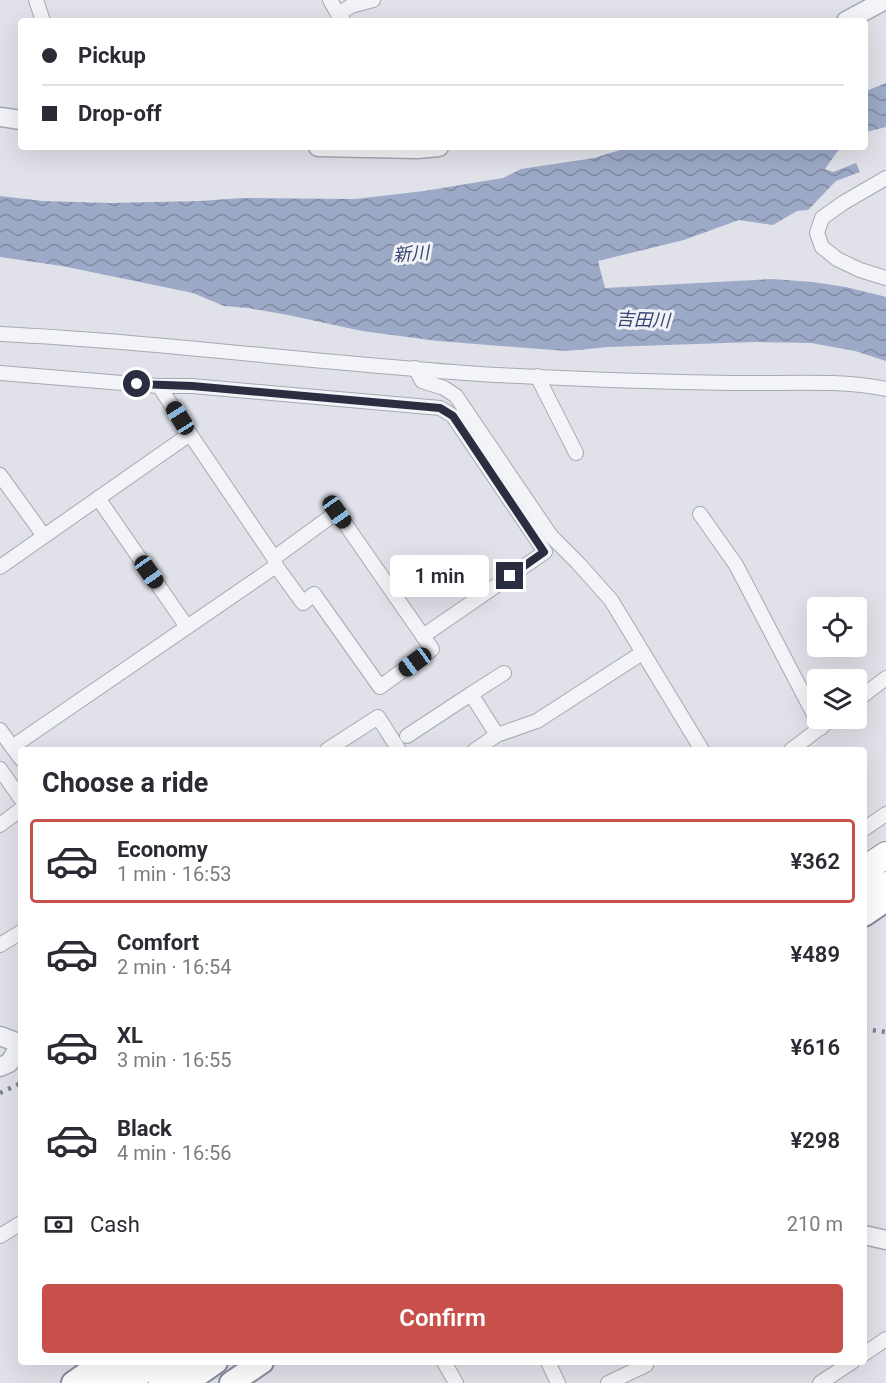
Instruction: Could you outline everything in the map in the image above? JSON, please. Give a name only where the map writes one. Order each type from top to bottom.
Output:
[{"type":"highway","points":[[867,854],[886,841]]},
{"type":"highway","points":[[867,868],[886,855]]},
{"type":"highway","points":[[867,898],[886,885]]},
{"type":"highway","points":[[867,913],[886,900]]},
{"type":"highway","points":[[73,1383],[99,1365]]},
{"type":"highway","points":[[102,1383],[128,1365]]},
{"type":"highway","points":[[124,1383],[150,1365]]},
{"type":"highway","points":[[162,1383],[188,1365]]},
{"type":"highway","points":[[186,1383],[212,1365]]},
{"type":"highway","points":[[231,1383],[258,1365]]},
{"type":"street","points":[[36,0],[43,18]]},
{"type":"street","points":[[330,0],[341,18],[351,6],[373,0]]},
{"type":"street","points":[[852,18],[885,0]]},
{"type":"street","points":[[0,117],[18,120]]},
{"type":"street","points":[[886,178],[822,218],[817,232],[822,247],[837,259],[860,270],[886,278]]},
{"type":"street","points":[[0,334],[82,339],[415,369],[731,383],[833,384],[886,389]]},
{"type":"street","points":[[415,369],[422,381],[444,388],[456,396],[551,536],[610,600],[700,747]]},
{"type":"street","points":[[0,373],[159,386],[192,386],[440,408],[453,416],[544,552],[423,636]]},
{"type":"street","points":[[537,376],[576,453]]},
{"type":"street","points":[[12,747],[187,627],[275,562],[337,512],[432,649],[380,687],[314,594],[303,603],[275,562],[190,434],[159,386]]},
{"type":"street","points":[[0,567],[190,434]]},
{"type":"street","points":[[0,475],[44,536]]},
{"type":"street","points":[[98,498],[187,627]]},
{"type":"street","points":[[700,514],[736,565],[807,701]]},
{"type":"street","points":[[479,747],[497,735],[537,721],[642,653]]},
{"type":"street","points":[[407,736],[504,673]]},
{"type":"street","points":[[867,693],[886,678]]},
{"type":"street","points":[[471,694],[497,735]]},
{"type":"street","points":[[332,747],[378,717],[397,747]]},
{"type":"street","points":[[795,747],[820,729]]},
{"type":"street","points":[[0,730],[18,755]]},
{"type":"street","points":[[0,769],[18,794]]},
{"type":"street","points":[[0,825],[18,811]]},
{"type":"street","points":[[867,827],[886,814]]},
{"type":"street","points":[[0,945],[18,934]]},
{"type":"street","points":[[0,1036],[18,1043]]},
{"type":"street","points":[[0,1067],[9,1063],[18,1049]]},
{"type":"street","points":[[0,1236],[18,1225]]},
{"type":"street","points":[[867,1236],[886,1240]]},
{"type":"street","points":[[867,1352],[886,1340]]},
{"type":"street","points":[[446,1365],[456,1383]]},
{"type":"street","points":[[549,1365],[555,1382]]},
{"type":"street","points":[[608,1383],[646,1365]]},
{"type":"street","points":[[820,1383],[847,1365]]},
{"type":"water","points":[[886,83],[886,127],[868,132],[868,90]]},
{"type":"water","points":[[620,150],[839,150],[825,169],[833,172],[856,163],[860,172],[836,181],[808,210],[797,211],[773,225],[739,220],[684,240],[598,261],[605,288],[772,279],[846,287],[886,297],[886,361],[855,351],[811,343],[755,342],[609,347],[566,351],[438,341],[362,331],[288,315],[224,306],[193,293],[62,266],[0,257],[0,196],[43,201],[111,203],[242,198],[355,199],[503,178],[521,169],[594,158]]},
{"type":"railway","points":[[867,1029],[886,1032]]},
{"type":"railway","points":[[0,1093],[18,1084]]},
{"type":"route","points":[[137,384],[192,386],[440,408],[453,416],[544,552],[510,576]]},
{"type":"water label","name":"新川","points":[[411,254]]},
{"type":"water label","name":"吉田川","points":[[643,320]]}]
